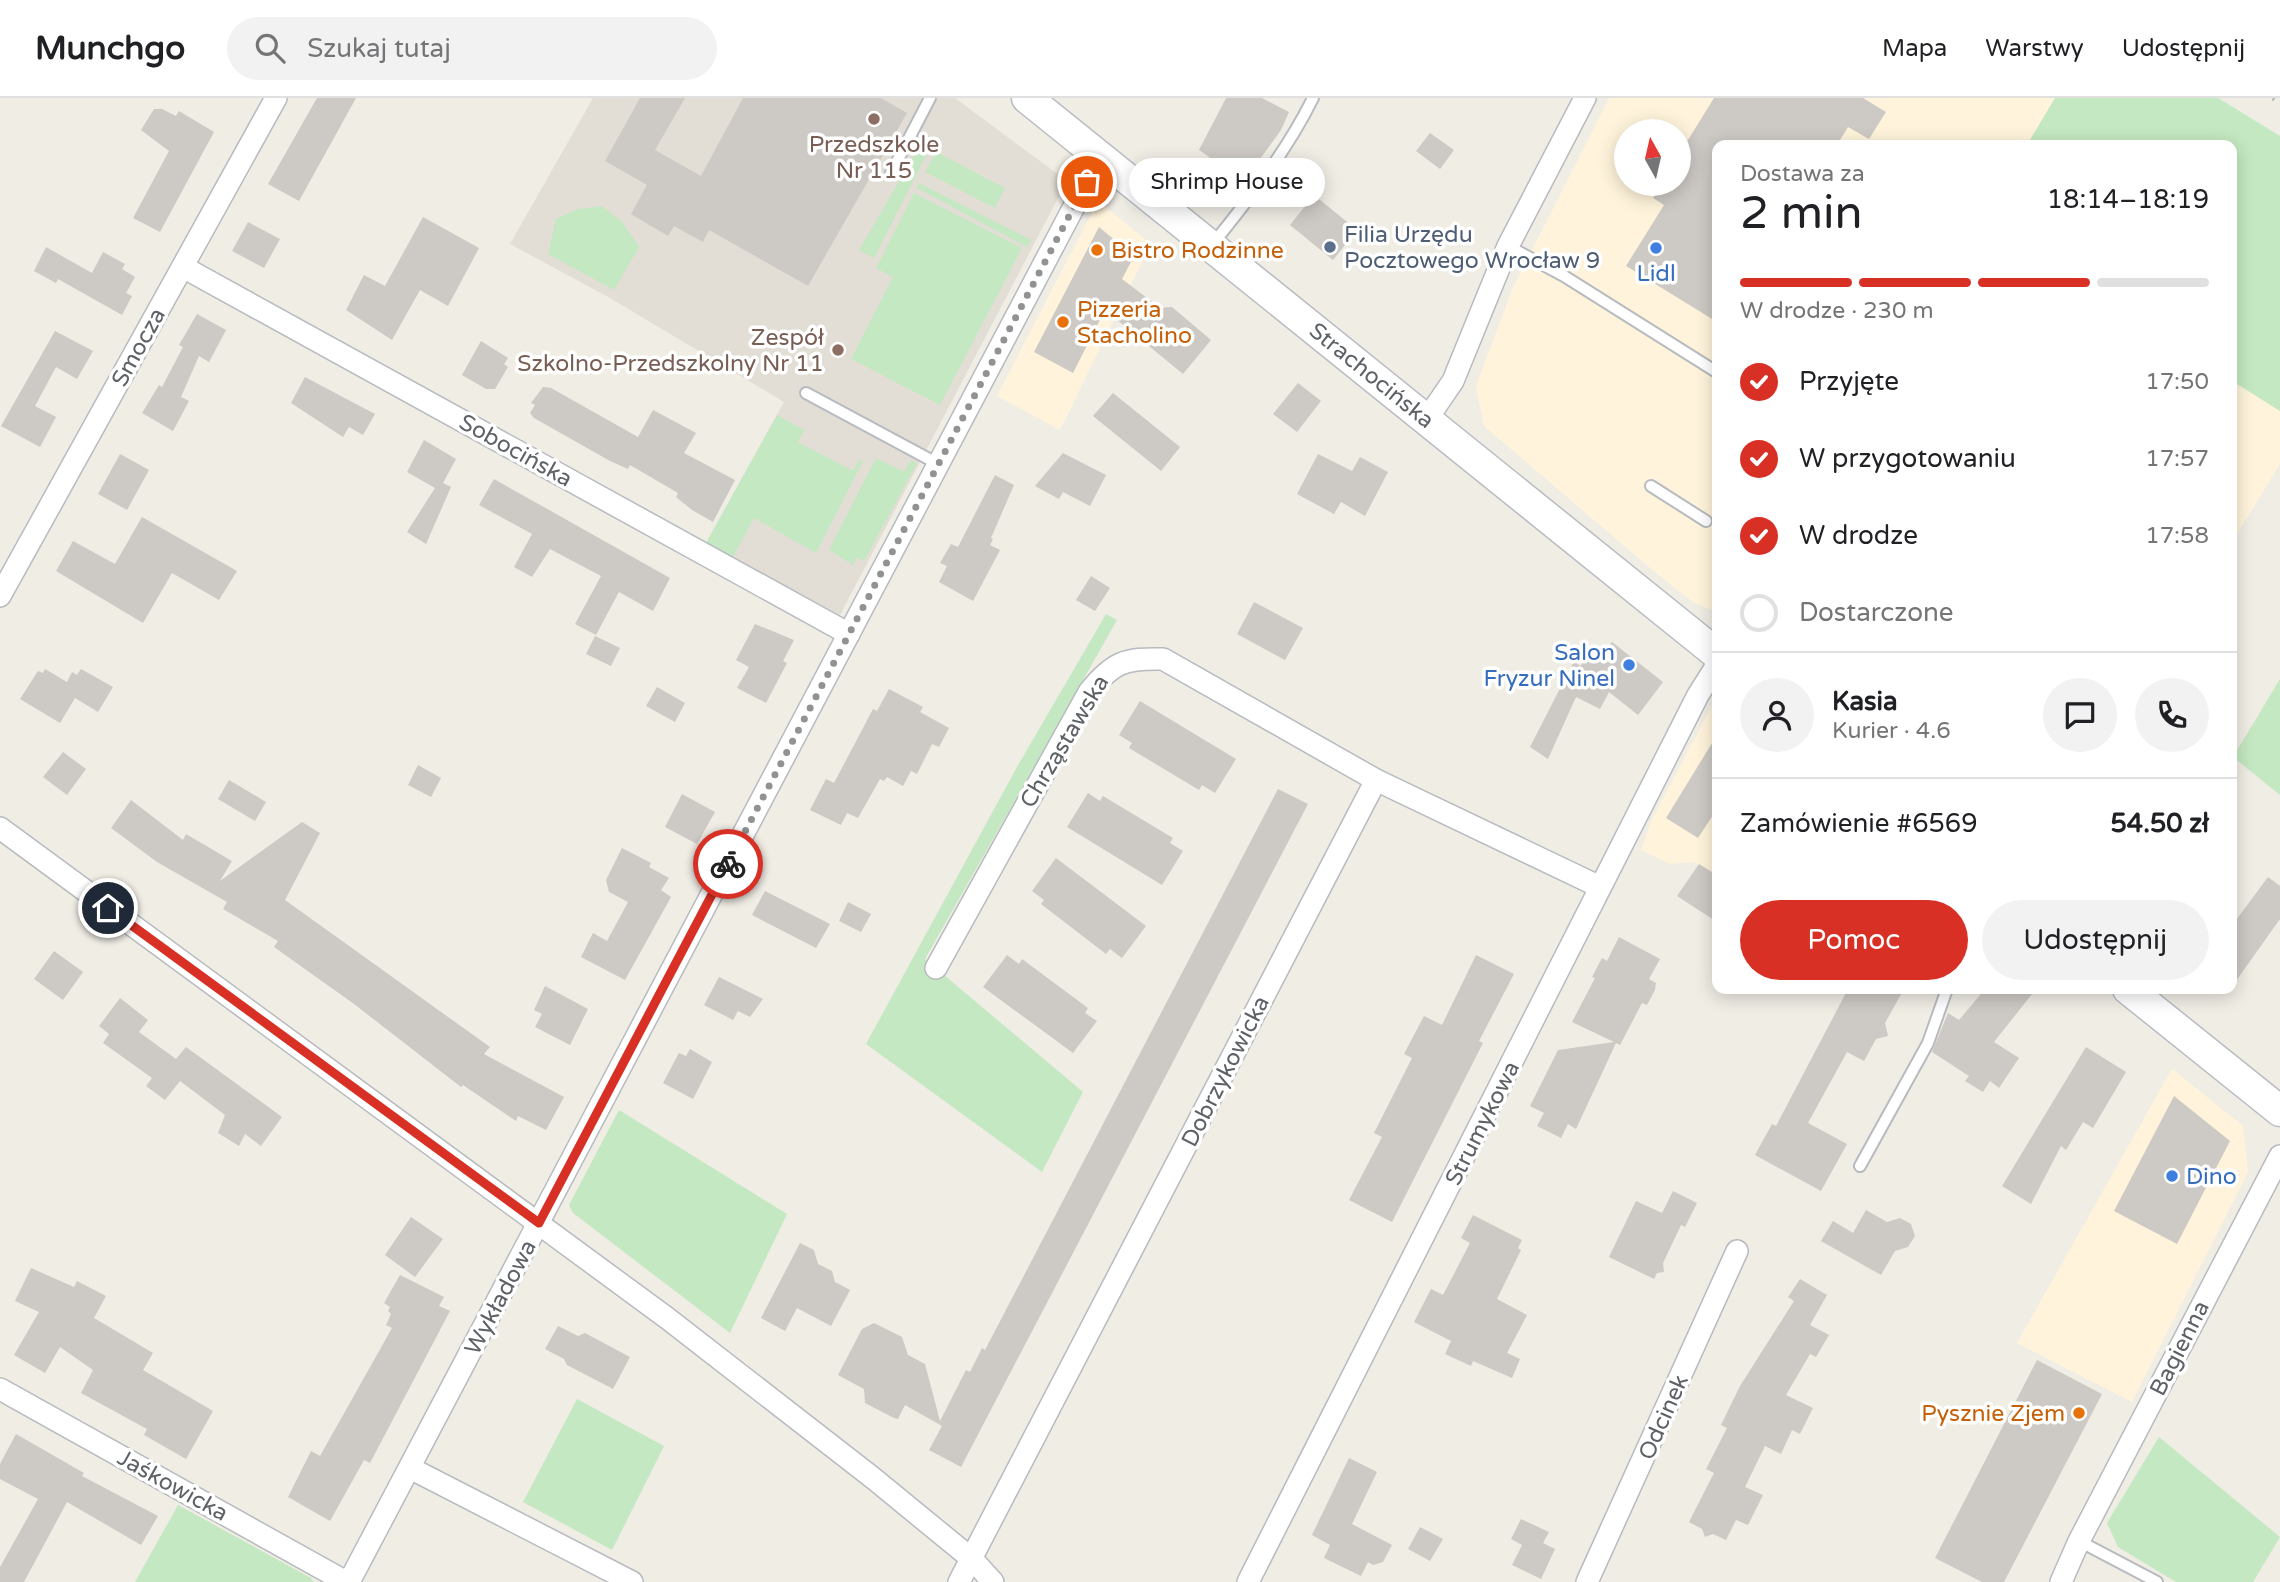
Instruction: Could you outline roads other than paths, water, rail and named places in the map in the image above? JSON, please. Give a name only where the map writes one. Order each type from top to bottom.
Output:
[{"type":"main road","name":"Strachocińska","points":[[1027,98],[1712,650]]},
{"type":"main road","points":[[2134,994],[2280,1111]]},
{"type":"street","name":"Smocza","points":[[0,596],[276,98]]},
{"type":"street","points":[[1427,419],[1452,381],[1508,246],[1585,98]]},
{"type":"street","name":"Wykładowa","points":[[347,1582],[410,1468],[1087,182],[1104,158]]},
{"type":"street","name":"Sobocińska","points":[[183,267],[849,634]]},
{"type":"street","name":"Chrząstawska","points":[[936,968],[1082,704],[1108,668],[1134,658],[1163,659],[1376,780]]},
{"type":"street","name":"Strumykowa","points":[[1248,1582],[1698,695],[1712,674]]},
{"type":"street","points":[[1376,780],[1600,887]]},
{"type":"street","name":"Dobrzykowicka","points":[[959,1582],[973,1560],[986,1527],[1376,780]]},
{"type":"street","points":[[0,828],[539,1223],[873,1478],[973,1560],[993,1582]]},
{"type":"street","name":"Bagienna","points":[[2061,1582],[2079,1541],[2280,1156]]},
{"type":"street","name":"Odcinek","points":[[1587,1582],[1737,1251]]},
{"type":"street","name":"Jaśkowicka","points":[[0,1389],[347,1582]]},
{"type":"street","points":[[410,1468],[632,1582]]},
{"type":"lane","points":[[891,173],[930,98]]},
{"type":"lane","points":[[1212,246],[1256,188],[1302,120],[1313,98]]},
{"type":"lane","points":[[1508,246],[1564,276],[1712,369]]},
{"type":"lane","points":[[806,393],[940,465]]},
{"type":"lane","points":[[1651,486],[1706,521]]},
{"type":"lane","points":[[1860,1166],[1928,1042],[1945,994]]},
{"type":"lane","points":[[2079,1541],[2157,1582]]},
{"type":"railway","points":[[2273,98],[2280,103]]},
{"type":"place","name":"Przedszkole Nr 115","points":[[874,119]]},
{"type":"place","name":"Shrimp House","points":[[1087,182]]},
{"type":"place","name":"Filia Urzędu Pocztowego Wrocław 9","points":[[1330,247]]},
{"type":"place","name":"Lidl","points":[[1656,248]]},
{"type":"place","name":"Bistro Rodzinne","points":[[1097,250]]},
{"type":"place","name":"Pizzeria Stacholino","points":[[1063,322]]},
{"type":"place","name":"Zespół Szkolno-Przedszkolny Nr 11","points":[[838,350]]},
{"type":"place","name":"Salon Fryzur Ninel","points":[[1629,665]]},
{"type":"place","name":"Dino","points":[[2172,1176]]},
{"type":"place","name":"Pysznie Zjem","points":[[2079,1413]]}]
